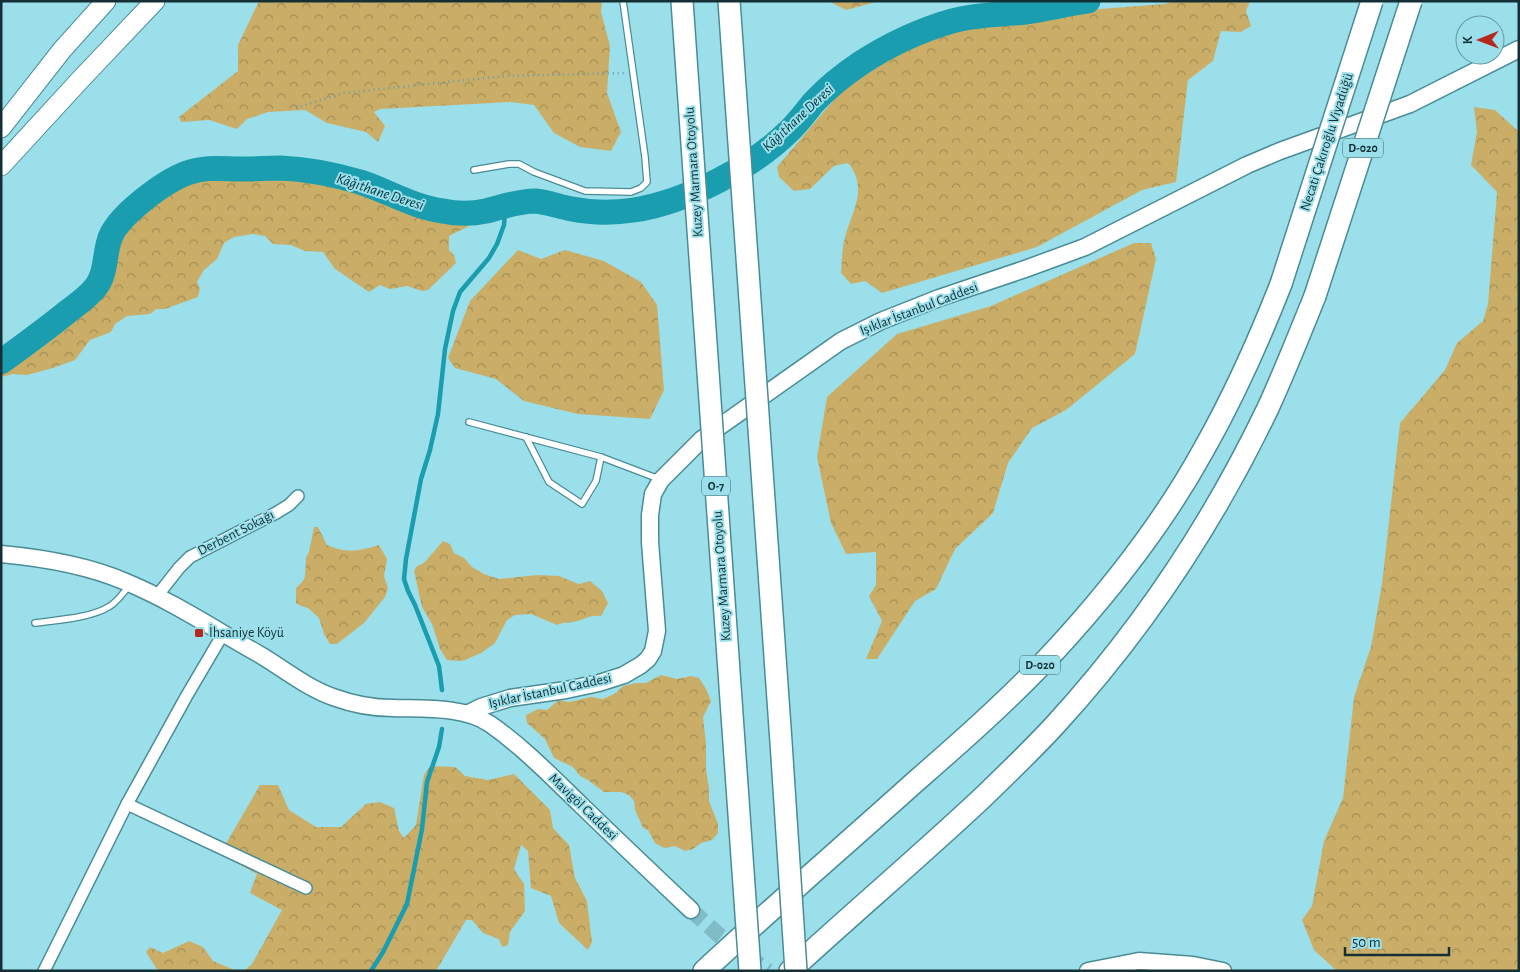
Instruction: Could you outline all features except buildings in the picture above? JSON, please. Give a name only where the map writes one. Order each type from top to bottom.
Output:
[{"type":"highway","name":"Kuzey Marmara Otoyolu","points":[[682,1],[750,971]]},
{"type":"highway","points":[[729,1],[782,742],[796,971]]},
{"type":"highway","name":"Necati Çakıroğlu Viyadüğü","points":[[704,971],[1010,696],[1068,636],[1099,600],[1162,516],[1204,450],[1262,332],[1281,284],[1372,1]]},
{"type":"highway","name":"D-020","points":[[790,971],[941,836],[1055,725],[1123,643],[1178,567],[1235,472],[1292,355],[1315,296],[1411,1]]},
{"type":"main road","points":[[1,128],[62,50],[106,1]]},
{"type":"main road","points":[[1,166],[155,1]]},
{"type":"street","name":"Işıklar İstanbul Caddesi","points":[[469,713],[481,706],[510,698],[599,683],[624,675],[648,659],[653,650],[657,631],[650,542],[650,515],[653,494],[661,480],[702,439],[841,341],[881,321],[939,298],[1025,270],[1084,247],[1247,165],[1280,151],[1410,104],[1519,49]]},
{"type":"street","name":"Derbent Sokağı","points":[[157,596],[190,557],[276,513],[298,496]]},
{"type":"street","points":[[1,554],[49,559],[72,564],[131,584],[157,596],[262,656],[310,687],[334,698],[360,705],[469,713]]},
{"type":"street","points":[[44,971],[127,804],[223,634]]},
{"type":"street","name":"Mavigöl Caddesi","points":[[469,713],[489,723],[541,766],[691,910]]},
{"type":"street","points":[[127,804],[306,888]]},
{"type":"street","points":[[1088,971],[1139,962],[1193,965],[1223,971]]},
{"type":"lane","points":[[474,170],[519,164],[534,172],[585,191],[631,192],[641,188],[647,182],[623,1]]},
{"type":"lane","points":[[469,422],[601,457],[661,480]]},
{"type":"lane","points":[[526,437],[550,482],[582,504],[596,481],[601,457]]},
{"type":"lane","points":[[35,623],[97,612],[120,598],[131,584]]},
{"type":"path","points":[[296,108],[343,93],[505,76],[633,73]]},
{"type":"green space","points":[[259,1],[602,1],[601,12],[610,46],[607,93],[621,132],[611,151],[580,147],[554,133],[534,105],[511,102],[380,109],[374,112],[385,126],[378,142],[366,132],[327,123],[305,110],[268,112],[247,119],[237,129],[209,120],[181,122],[179,117],[238,71],[238,45]]},
{"type":"green space","points":[[828,1],[880,1],[846,10]]},
{"type":"green space","points":[[1175,1],[1250,1],[1246,11],[1251,26],[1241,32],[1221,31],[1213,61],[1188,80],[1176,182],[1142,190],[1037,247],[882,293],[865,281],[851,284],[841,273],[844,241],[855,209],[858,191],[854,172],[848,163],[834,166],[810,189],[794,191],[779,177],[777,167],[848,83],[908,42],[998,17],[1165,4]]},
{"type":"green space","points":[[1474,107],[1495,110],[1519,134],[1519,971],[1337,971],[1314,950],[1302,920],[1312,906],[1324,841],[1343,798],[1354,697],[1371,647],[1382,584],[1400,423],[1445,370],[1457,343],[1483,321],[1488,304],[1497,192],[1471,165],[1477,132]]},
{"type":"green space","points":[[207,157],[243,158],[260,163],[349,174],[382,185],[409,198],[448,207],[472,209],[480,216],[477,222],[449,236],[449,250],[454,255],[456,263],[428,290],[422,291],[407,286],[390,289],[380,285],[369,292],[335,269],[323,252],[305,251],[291,245],[273,244],[265,236],[253,234],[234,237],[224,243],[217,259],[204,270],[197,282],[200,288],[198,297],[165,309],[156,309],[150,314],[127,316],[115,324],[111,332],[90,340],[75,360],[27,375],[13,374],[1,377],[1,361],[6,359],[51,315],[70,305],[92,284],[103,266],[110,230],[121,215],[167,179]]},
{"type":"green space","points":[[1134,243],[1151,243],[1156,259],[1135,354],[1066,410],[1032,428],[1008,463],[993,513],[955,549],[936,589],[915,601],[877,659],[866,659],[882,621],[869,596],[876,585],[876,552],[846,554],[831,523],[817,457],[827,397],[897,334],[991,306]]},
{"type":"green space","points":[[518,250],[541,259],[565,250],[604,261],[641,282],[657,305],[664,390],[650,419],[578,414],[524,401],[496,379],[455,368],[448,358],[470,301]]},
{"type":"green space","points":[[314,527],[318,527],[327,545],[341,550],[353,551],[379,545],[387,559],[384,576],[388,588],[385,597],[364,623],[337,644],[330,644],[324,634],[319,618],[308,608],[296,603],[296,588],[305,576],[306,558]]},
{"type":"green space","points":[[443,541],[450,544],[454,553],[464,558],[472,567],[484,574],[499,579],[538,575],[559,576],[579,584],[590,581],[602,591],[608,603],[601,616],[592,616],[557,625],[531,614],[515,615],[507,620],[495,643],[481,653],[465,660],[447,660],[440,649],[432,624],[422,607],[414,571],[417,566],[424,563]]},
{"type":"green space","points":[[661,675],[677,679],[691,676],[699,678],[711,701],[703,717],[709,801],[718,824],[718,833],[712,840],[685,851],[675,846],[664,848],[655,843],[648,830],[643,828],[635,810],[634,801],[629,795],[621,792],[604,792],[580,776],[573,767],[554,758],[545,739],[527,723],[526,715],[538,709],[547,710],[559,700],[569,702],[591,697],[603,699],[616,693],[623,686],[646,683]]},
{"type":"green space","points":[[430,766],[455,767],[465,776],[488,780],[514,774],[550,810],[553,828],[569,845],[575,878],[587,901],[592,942],[588,950],[559,923],[551,896],[531,888],[528,851],[521,845],[514,869],[524,884],[525,911],[510,932],[508,945],[502,947],[499,939],[483,933],[472,920],[466,920],[436,971],[244,971],[252,964],[282,910],[250,893],[257,874],[220,854],[260,785],[278,785],[289,810],[316,827],[341,827],[366,804],[380,802],[394,808],[399,831],[404,838],[416,825],[424,775]]},
{"type":"green space","points":[[189,941],[203,947],[213,961],[237,971],[158,971],[146,952],[150,947],[163,953]]},
{"type":"waterway","name":"Kâğıthane Deresi","points":[[1,362],[92,292],[101,278],[109,241],[121,221],[154,192],[187,173],[215,168],[280,168],[310,171],[360,182],[421,206],[454,213],[481,212],[529,201],[545,202],[587,211],[611,212],[634,210],[675,200],[717,182],[737,170],[756,158],[788,132],[818,97],[842,77],[871,57],[905,39],[928,29],[961,19],[1026,12],[1088,1]]},
{"type":"waterway","points":[[442,690],[439,666],[404,579],[406,559],[421,479],[438,414],[445,349],[453,311],[460,292],[489,258],[497,244],[504,225],[505,212]]},
{"type":"waterway","points":[[371,971],[383,952],[407,904],[422,829],[427,782],[439,747],[442,729]]},
{"type":"tunnel","points":[[691,910],[720,936],[768,971]]},
{"type":"place","name":"İhsaniye Köyü","points":[[199,633]]}]
